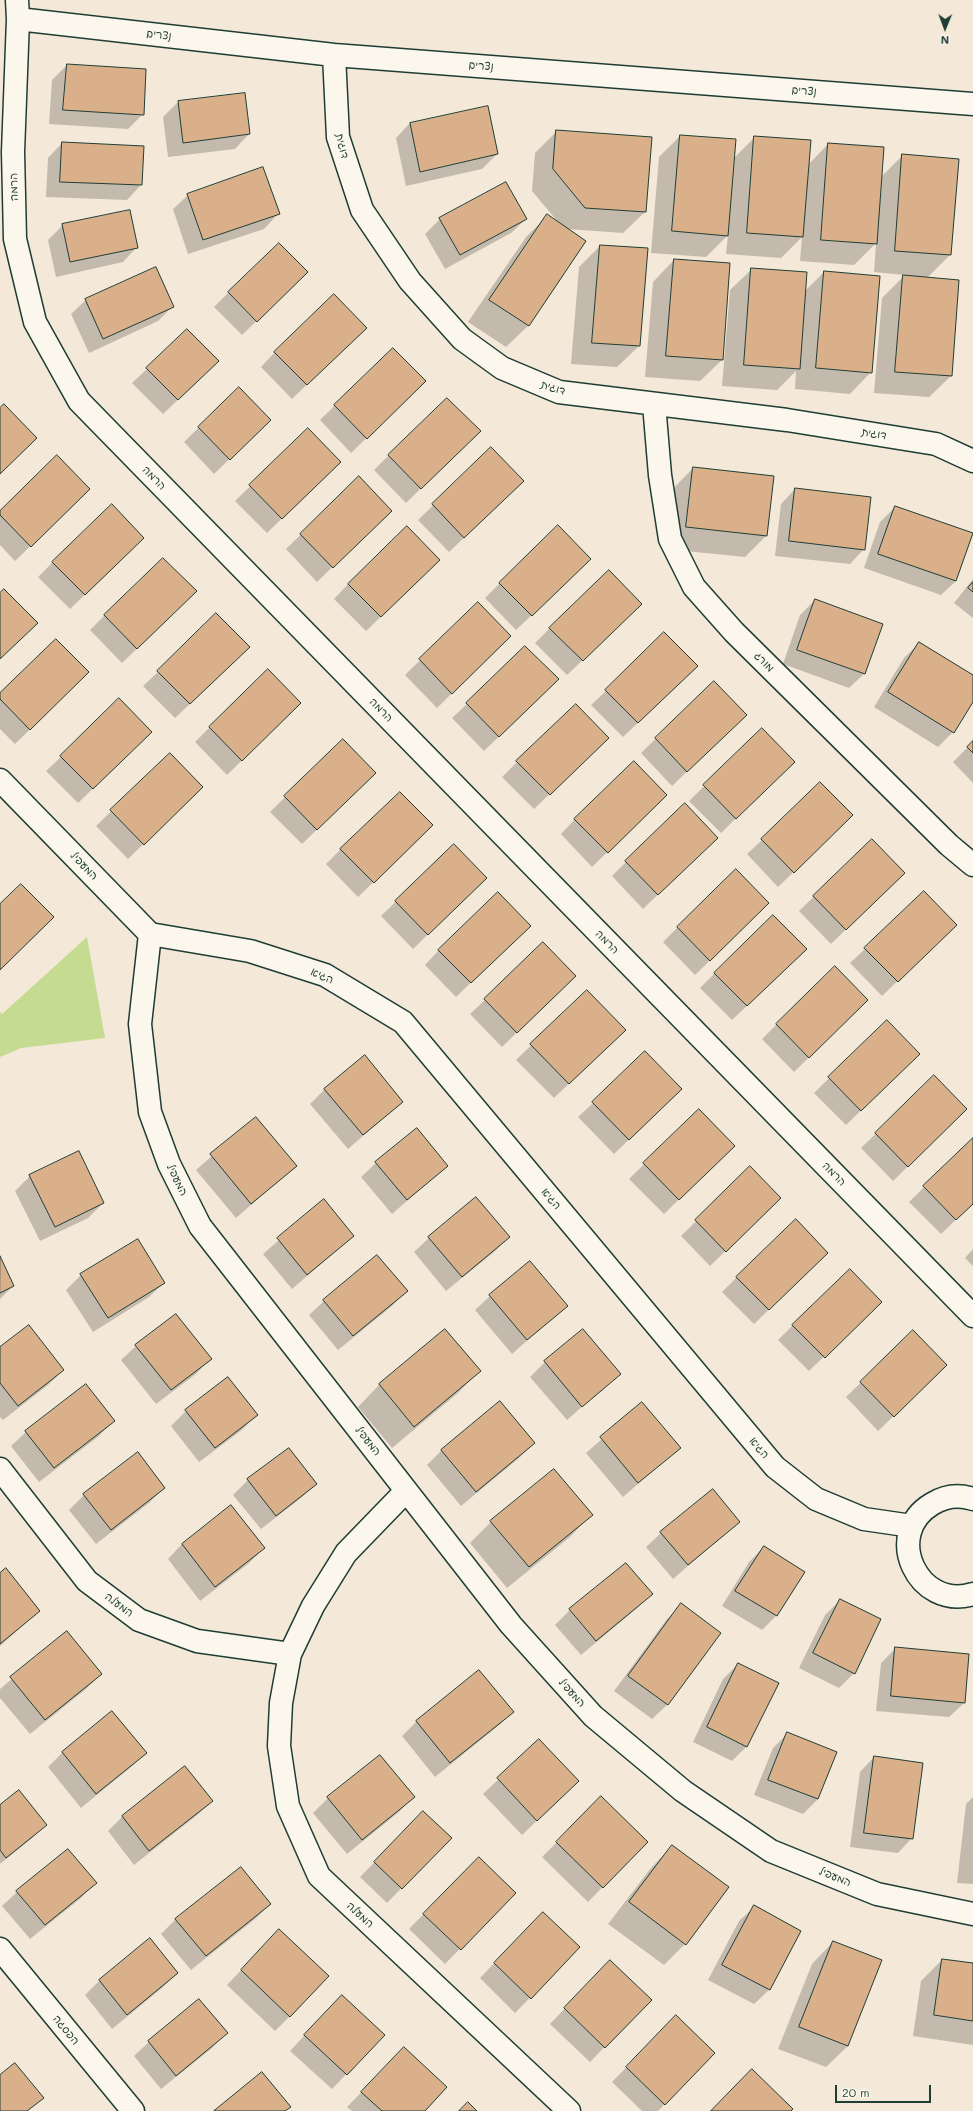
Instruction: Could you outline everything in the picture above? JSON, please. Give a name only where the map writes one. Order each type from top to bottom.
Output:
[{"type":"street","name":"נצרים","points":[[18,10],[334,55],[973,104]]},
{"type":"street","name":"הרמה","points":[[18,10],[13,152],[14,238],[35,322],[79,401],[973,1316]]},
{"type":"street","name":"דוגית","points":[[334,55],[338,137],[362,210],[410,281],[462,339],[502,368],[559,392],[787,420],[936,444],[973,461]]},
{"type":"street","name":"נצרים","points":[[945,102],[973,94]]},
{"type":"street","name":"מורג","points":[[654,404],[660,475],[670,539],[694,587],[740,638],[949,845],[973,865]]},
{"type":"street","name":"המעפיל","points":[[0,780],[150,934],[140,1024],[150,1112],[169,1164],[200,1226],[511,1626],[593,1716],[682,1791],[771,1851],[877,1894],[973,1914]]},
{"type":"street","name":"הגיא","points":[[150,934],[250,951],[325,975],[403,1022],[775,1467],[816,1499],[864,1519],[912,1526]]},
{"type":"street","name":"המעלה","points":[[0,1469],[87,1581],[139,1620],[197,1641],[290,1654]]},
{"type":"street","name":"המעלה","points":[[406,1491],[346,1553],[313,1606],[290,1654],[281,1703],[279,1746],[288,1806],[319,1876],[569,2111]]},
{"type":"street","points":[[973,1499],[963,1496],[942,1498],[924,1509],[912,1526],[908,1541],[909,1556],[914,1571],[924,1583],[937,1592],[952,1596],[973,1594]]},
{"type":"street","name":"הפסגה","points":[[0,1949],[133,2111]]},
{"type":"green space","points":[[87,937],[105,1038],[21,1048],[0,1057],[0,1012],[2,1014]]},
{"type":"building","points":[[67,64],[146,69],[144,115],[63,110]]},
{"type":"building","points":[[245,93],[250,134],[183,143],[178,101]]},
{"type":"building","points":[[488,106],[498,154],[420,172],[410,123]]},
{"type":"building","points":[[556,130],[652,137],[646,212],[585,208],[553,169]]},
{"type":"building","points":[[680,135],[736,139],[728,236],[672,231]]},
{"type":"building","points":[[754,136],[811,140],[803,237],[747,233]]},
{"type":"building","points":[[62,142],[144,146],[142,185],[60,182]]},
{"type":"building","points":[[828,143],[884,147],[877,244],[821,240]]},
{"type":"building","points":[[902,154],[959,159],[951,255],[895,251]]},
{"type":"building","points":[[263,167],[280,214],[203,240],[187,194]]},
{"type":"building","points":[[506,182],[527,219],[460,255],[439,218]]},
{"type":"building","points":[[130,210],[138,248],[70,262],[62,224]]},
{"type":"building","points":[[547,214],[586,241],[529,326],[489,300]]},
{"type":"building","points":[[279,243],[308,272],[257,322],[228,292]]},
{"type":"building","points":[[600,245],[648,248],[640,346],[592,343]]},
{"type":"building","points":[[674,259],[730,263],[723,360],[666,356]]},
{"type":"building","points":[[156,267],[174,307],[103,339],[85,299]]},
{"type":"building","points":[[751,268],[807,272],[800,369],[744,365]]},
{"type":"building","points":[[824,271],[880,276],[872,373],[816,368]]},
{"type":"building","points":[[903,275],[959,280],[952,376],[895,372]]},
{"type":"building","points":[[334,294],[367,328],[307,385],[274,352]]},
{"type":"building","points":[[187,329],[219,361],[178,400],[146,368]]},
{"type":"building","points":[[393,348],[426,381],[367,439],[334,405]]},
{"type":"building","points":[[239,387],[271,420],[230,460],[198,427]]},
{"type":"building","points":[[447,398],[481,431],[421,489],[388,455]]},
{"type":"building","points":[[4,404],[37,438],[0,474],[0,408]]},
{"type":"building","points":[[308,428],[341,462],[282,519],[249,485]]},
{"type":"building","points":[[491,447],[524,481],[464,538],[432,504]]},
{"type":"building","points":[[57,455],[90,489],[31,547],[0,515],[0,511]]},
{"type":"building","points":[[693,467],[774,476],[767,536],[686,527]]},
{"type":"building","points":[[359,476],[392,511],[333,568],[300,534]]},
{"type":"building","points":[[795,488],[871,497],[865,550],[789,541]]},
{"type":"building","points":[[112,504],[144,538],[85,595],[52,562]]},
{"type":"building","points":[[895,506],[973,533],[956,581],[878,554]]},
{"type":"building","points":[[558,525],[591,559],[532,616],[499,583]]},
{"type":"building","points":[[407,526],[440,560],[381,617],[348,584]]},
{"type":"building","points":[[163,558],[197,591],[137,649],[104,615]]},
{"type":"building","points":[[609,570],[642,604],[583,661],[549,628]]},
{"type":"building","points":[[973,582],[973,592],[968,588]]},
{"type":"building","points":[[4,589],[38,623],[0,659],[0,593]]},
{"type":"building","points":[[815,599],[883,624],[865,674],[797,650]]},
{"type":"building","points":[[478,602],[511,636],[452,694],[419,659]]},
{"type":"building","points":[[216,613],[250,647],[190,704],[157,671]]},
{"type":"building","points":[[664,632],[698,666],[638,723],[605,690]]},
{"type":"building","points":[[56,639],[89,672],[30,730],[0,699],[0,693]]},
{"type":"building","points":[[919,642],[973,675],[973,702],[954,733],[888,692]]},
{"type":"building","points":[[525,646],[559,679],[499,737],[466,703]]},
{"type":"building","points":[[268,669],[301,703],[242,761],[209,727]]},
{"type":"building","points":[[714,681],[747,715],[687,772],[655,738]]},
{"type":"building","points":[[119,698],[152,732],[93,789],[60,756]]},
{"type":"building","points":[[576,704],[609,738],[550,795],[516,761]]},
{"type":"building","points":[[762,728],[795,762],[736,819],[703,785]]},
{"type":"building","points":[[343,739],[376,773],[317,830],[284,796]]},
{"type":"building","points":[[973,741],[973,753],[967,747]]},
{"type":"building","points":[[170,753],[203,787],[144,845],[110,810]]},
{"type":"building","points":[[634,761],[667,795],[608,853],[574,819]]},
{"type":"building","points":[[820,782],[853,815],[794,873],[761,839]]},
{"type":"building","points":[[400,792],[433,825],[374,883],[340,849]]},
{"type":"building","points":[[685,803],[718,838],[658,895],[625,861]]},
{"type":"building","points":[[872,839],[905,873],[846,930],[813,896]]},
{"type":"building","points":[[454,844],[487,878],[428,935],[395,901]]},
{"type":"building","points":[[736,869],[769,903],[710,961],[677,927]]},
{"type":"building","points":[[21,884],[54,917],[0,970],[0,904]]},
{"type":"building","points":[[924,891],[957,925],[898,982],[864,948]]},
{"type":"building","points":[[498,892],[531,926],[471,983],[438,950]]},
{"type":"building","points":[[773,915],[807,949],[747,1006],[714,973]]},
{"type":"building","points":[[543,942],[576,976],[517,1033],[484,999]]},
{"type":"building","points":[[835,966],[868,1000],[809,1058],[776,1024]]},
{"type":"building","points":[[587,990],[626,1030],[569,1084],[530,1044]]},
{"type":"building","points":[[887,1020],[920,1054],[861,1111],[828,1077]]},
{"type":"building","points":[[645,1051],[682,1089],[629,1140],[592,1102]]},
{"type":"building","points":[[365,1055],[403,1102],[363,1135],[324,1089]]},
{"type":"building","points":[[934,1075],[967,1109],[908,1167],[875,1133]]},
{"type":"building","points":[[699,1109],[735,1146],[679,1200],[643,1163]]},
{"type":"building","points":[[256,1117],[297,1166],[251,1204],[210,1154]]},
{"type":"building","points":[[417,1128],[448,1166],[407,1200],[375,1162]]},
{"type":"building","points":[[973,1138],[973,1204],[956,1220],[923,1186]]},
{"type":"building","points":[[79,1151],[104,1203],[55,1227],[29,1175]]},
{"type":"building","points":[[750,1166],[781,1198],[726,1252],[695,1220]]},
{"type":"building","points":[[476,1197],[510,1237],[462,1277],[428,1237]]},
{"type":"building","points":[[324,1199],[354,1236],[307,1275],[277,1238]]},
{"type":"building","points":[[796,1219],[828,1253],[769,1310],[736,1277]]},
{"type":"building","points":[[138,1239],[165,1283],[108,1318],[80,1274]]},
{"type":"building","points":[[377,1255],[408,1291],[353,1336],[323,1300]]},
{"type":"building","points":[[0,1256],[14,1286],[0,1293]]},
{"type":"building","points":[[530,1261],[568,1306],[527,1340],[489,1295]]},
{"type":"building","points":[[850,1269],[882,1302],[825,1358],[792,1325]]},
{"type":"building","points":[[176,1314],[212,1359],[171,1390],[135,1345]]},
{"type":"building","points":[[29,1325],[64,1370],[18,1406],[0,1383],[0,1347]]},
{"type":"building","points":[[445,1329],[481,1371],[414,1427],[379,1384]]},
{"type":"building","points":[[583,1329],[621,1374],[582,1407],[544,1361]]},
{"type":"building","points":[[913,1330],[947,1365],[894,1417],[860,1382]]},
{"type":"building","points":[[228,1377],[258,1415],[215,1448],[185,1410]]},
{"type":"building","points":[[86,1384],[115,1421],[54,1468],[25,1431]]},
{"type":"building","points":[[500,1401],[535,1443],[476,1492],[441,1450]]},
{"type":"building","points":[[642,1402],[681,1448],[638,1483],[600,1437]]},
{"type":"building","points":[[289,1448],[317,1484],[276,1516],[247,1479]]},
{"type":"building","points":[[138,1452],[165,1488],[111,1530],[83,1494]]},
{"type":"building","points":[[554,1469],[593,1515],[529,1567],[490,1521]]},
{"type":"building","points":[[713,1489],[740,1522],[688,1565],[660,1532]]},
{"type":"building","points":[[231,1505],[265,1548],[215,1587],[182,1544]]},
{"type":"building","points":[[764,1546],[805,1572],[777,1616],[735,1591]]},
{"type":"building","points":[[626,1563],[653,1594],[596,1641],[569,1609]]},
{"type":"building","points":[[6,1568],[40,1611],[0,1644],[0,1573]]},
{"type":"building","points":[[840,1599],[881,1619],[855,1674],[813,1653]]},
{"type":"building","points":[[681,1603],[721,1633],[668,1705],[628,1676]]},
{"type":"building","points":[[67,1631],[102,1674],[45,1720],[10,1677]]},
{"type":"building","points":[[895,1647],[969,1654],[965,1703],[891,1696]]},
{"type":"building","points":[[738,1663],[779,1683],[747,1747],[707,1727]]},
{"type":"building","points":[[479,1670],[514,1712],[450,1763],[416,1721]]},
{"type":"building","points":[[112,1711],[147,1753],[96,1794],[62,1752]]},
{"type":"building","points":[[787,1732],[837,1752],[818,1799],[768,1780]]},
{"type":"building","points":[[539,1739],[579,1781],[537,1821],[497,1778]]},
{"type":"building","points":[[380,1755],[415,1797],[362,1840],[327,1797]]},
{"type":"building","points":[[874,1756],[923,1763],[913,1839],[864,1833]]},
{"type":"building","points":[[185,1766],[213,1801],[149,1851],[122,1816]]},
{"type":"building","points":[[19,1790],[47,1825],[6,1858],[0,1850],[0,1805]]},
{"type":"building","points":[[601,1796],[648,1842],[603,1888],[556,1842]]},
{"type":"building","points":[[423,1811],[452,1838],[402,1889],[374,1862]]},
{"type":"building","points":[[672,1845],[729,1887],[686,1945],[629,1902]]},
{"type":"building","points":[[68,1849],[97,1883],[45,1925],[16,1891]]},
{"type":"building","points":[[479,1857],[516,1893],[461,1950],[423,1914]]},
{"type":"building","points":[[241,1867],[271,1904],[206,1956],[175,1919]]},
{"type":"building","points":[[754,1905],[801,1931],[770,1990],[722,1965]]},
{"type":"building","points":[[543,1912],[580,1947],[531,1999],[494,1963]]},
{"type":"building","points":[[279,1929],[329,1976],[290,2017],[241,1970]]},
{"type":"building","points":[[150,1938],[178,1973],[127,2015],[99,1980]]},
{"type":"building","points":[[833,1941],[882,1960],[848,2046],[799,2027]]},
{"type":"building","points":[[942,1959],[973,1963],[973,2021],[934,2015]]},
{"type":"building","points":[[610,1960],[652,2000],[605,2048],[564,2008]]},
{"type":"building","points":[[342,1995],[385,2035],[347,2075],[304,2035]]},
{"type":"building","points":[[199,1999],[228,2033],[176,2076],[148,2041]]},
{"type":"building","points":[[676,2015],[715,2053],[665,2105],[626,2067]]},
{"type":"building","points":[[404,2047],[447,2087],[425,2111],[382,2111],[361,2092]]},
{"type":"building","points":[[15,2063],[44,2098],[27,2111],[0,2111],[0,2075]]},
{"type":"building","points":[[752,2069],[793,2109],[791,2111],[711,2111]]},
{"type":"building","points":[[262,2072],[291,2107],[285,2111],[214,2111]]},
{"type":"building","points":[[468,2102],[477,2111],[459,2111]]}]
